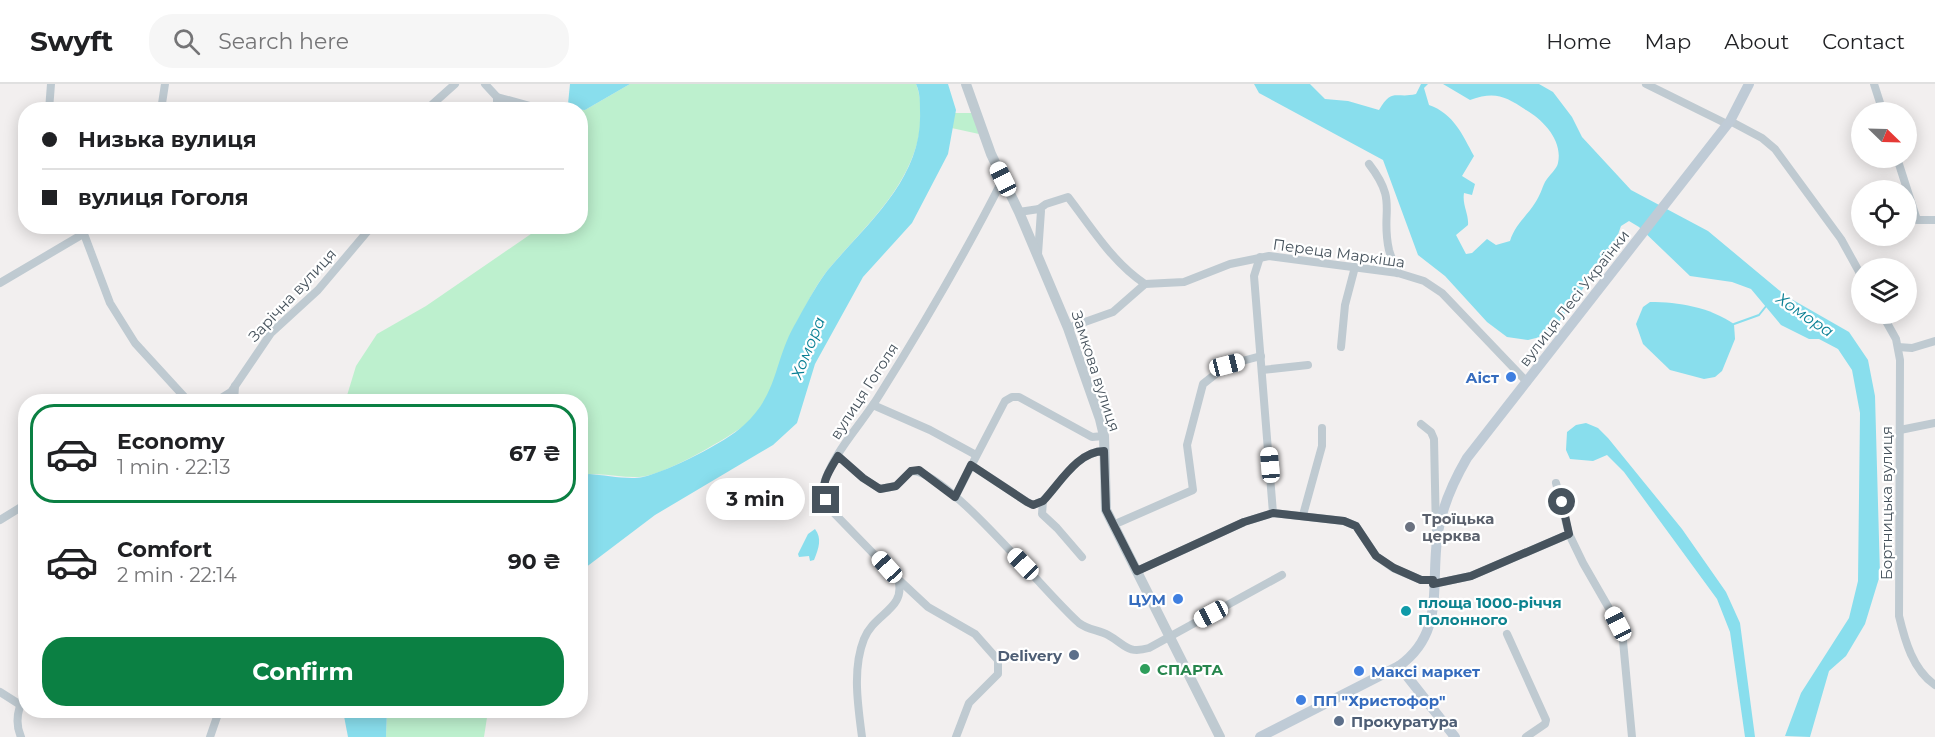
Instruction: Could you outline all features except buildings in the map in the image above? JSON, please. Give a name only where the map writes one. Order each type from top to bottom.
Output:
[{"type":"main road","name":"вулиця Лесі Українки","points":[[1260,737],[1399,666],[1416,654],[1426,637],[1431,619],[1437,538],[1456,477],[1467,458],[1729,122],[1749,84]]},
{"type":"main road","points":[[1399,666],[1455,737]]},
{"type":"street","points":[[50,102],[51,84]]},
{"type":"street","points":[[162,102],[165,84]]},
{"type":"street","points":[[435,102],[455,84]]},
{"type":"street","points":[[484,84],[497,97],[515,102]]},
{"type":"street","name":"Замкова вулиця","points":[[966,84],[1003,179],[1068,328],[1104,436],[1106,510],[1220,737]]},
{"type":"street","points":[[1646,84],[1756,134],[1775,149],[1841,239],[1852,258]]},
{"type":"street","points":[[1874,84],[1879,102]]},
{"type":"street","points":[[497,97],[497,102]]},
{"type":"street","points":[[1369,164],[1383,182],[1388,195],[1389,250],[1398,273]]},
{"type":"street","points":[[1900,168],[1917,220],[1931,221]]},
{"type":"street","name":"вулиця Гоголя","points":[[956,737],[969,703],[998,674],[998,660],[975,634],[947,620],[898,579],[831,510],[823,487],[838,456],[873,405],[1003,179]]},
{"type":"street","points":[[991,203],[998,199],[1017,207],[1040,209],[1052,201],[1068,197],[1128,273],[1145,284],[1113,312],[1068,328]]},
{"type":"street","points":[[1038,258],[1040,209]]},
{"type":"street","points":[[0,283],[76,234]]},
{"type":"street","points":[[84,234],[110,303],[135,343],[182,394]]},
{"type":"street","name":"Зарічна вулиця","points":[[235,386],[271,333],[318,290],[365,234]]},
{"type":"street","points":[[1380,271],[1389,250]]},
{"type":"street","name":"Переца Маркіша","points":[[1145,284],[1184,282],[1246,260],[1269,256],[1398,273],[1424,281],[1442,293],[1527,382]]},
{"type":"street","points":[[1260,257],[1254,272],[1273,513]]},
{"type":"street","points":[[1246,260],[1254,272]]},
{"type":"street","points":[[1341,347],[1346,305],[1355,267]]},
{"type":"street","name":"Бортницька вулиця","points":[[1888,324],[1898,347],[1900,360],[1899,616],[1905,642],[1917,665],[1935,685]]},
{"type":"street","points":[[1898,347],[1912,348],[1935,341]]},
{"type":"street","points":[[1900,360],[1912,348]]},
{"type":"street","points":[[1113,525],[1190,494],[1193,490],[1187,445],[1203,384],[1227,365],[1261,356]]},
{"type":"street","points":[[1262,370],[1308,365]]},
{"type":"street","points":[[228,394],[235,386]]},
{"type":"street","points":[[234,394],[235,386]]},
{"type":"street","points":[[955,497],[1005,401],[1011,397],[1018,397],[1092,436],[1104,436]]},
{"type":"street","points":[[873,405],[930,430],[976,455]]},
{"type":"street","points":[[1900,430],[1935,423]]},
{"type":"street","name":"вулиця Лесі Українки","points":[[1421,424],[1431,432],[1434,439],[1437,538]]},
{"type":"street","points":[[1303,515],[1322,446],[1322,428]]},
{"type":"street","points":[[1092,436],[1092,451]]},
{"type":"street","points":[[1027,502],[1033,505],[1043,501],[1082,457],[1092,451],[1104,451]]},
{"type":"street","points":[[838,456],[863,478],[880,489],[896,486],[911,471],[919,470],[955,497],[1082,625],[1104,633],[1136,651],[1169,636],[1282,575]]},
{"type":"street","points":[[971,465],[1042,514],[1082,557]]},
{"type":"street","points":[[1556,483],[1569,534],[1618,624],[1623,641],[1627,711],[1632,737]]},
{"type":"street","points":[[1042,514],[1043,501]]},
{"type":"street","points":[[0,520],[18,509]]},
{"type":"street","points":[[1137,571],[1244,522],[1273,513],[1344,521],[1356,526],[1376,556],[1394,568],[1421,580],[1433,582],[1471,576],[1569,534]]},
{"type":"street","points":[[898,579],[901,590],[898,602]]},
{"type":"street","points":[[862,737],[857,700],[861,649],[870,628],[898,602],[916,596]]},
{"type":"street","points":[[1507,634],[1546,720],[1545,724],[1526,737]]},
{"type":"street","points":[[0,692],[18,703]]},
{"type":"street","points":[[19,718],[18,730],[21,737]]},
{"type":"street","points":[[210,737],[217,718]]},
{"type":"green space","points":[[630,84],[916,84],[921,107],[918,140],[900,182],[878,213],[819,282],[792,332],[763,405],[741,428],[691,457],[662,471],[639,477],[588,475],[588,394],[347,394],[356,366],[377,334],[426,306],[531,234],[588,234],[588,108]]},
{"type":"green space","points":[[950,113],[972,113],[979,134],[947,127]]},
{"type":"green space","points":[[387,718],[487,718],[484,737],[386,737]]},
{"type":"water","points":[[570,84],[630,84],[588,108],[588,102],[568,102]]},
{"type":"water","name":"Хомора","points":[[916,84],[948,84],[956,110],[948,154],[912,223],[863,277],[815,364],[797,423],[773,445],[655,515],[588,566],[588,474],[637,478],[654,474],[710,448],[744,425],[755,413],[769,390],[788,339],[818,284],[890,199],[902,179],[919,135]]},
{"type":"water","name":"Хомора","points":[[1254,84],[1310,84],[1325,99],[1348,101],[1379,110],[1387,98],[1395,95],[1416,94],[1421,84],[1428,84],[1424,88],[1429,105],[1451,119],[1474,156],[1462,176],[1475,184],[1472,195],[1464,193],[1468,225],[1456,235],[1466,254],[1472,253],[1487,239],[1496,245],[1510,241],[1537,200],[1545,182],[1556,168],[1559,155],[1558,146],[1545,125],[1519,105],[1500,96],[1486,96],[1470,100],[1443,84],[1539,84],[1553,92],[1572,117],[1582,137],[1631,190],[1708,231],[1786,296],[1849,332],[1868,360],[1875,396],[1880,575],[1865,624],[1846,656],[1829,671],[1810,737],[1785,736],[1801,693],[1849,618],[1858,581],[1860,413],[1852,370],[1838,349],[1819,339],[1809,339],[1781,325],[1751,289],[1732,282],[1690,276],[1639,227],[1629,221],[1621,226],[1614,246],[1555,327],[1540,337],[1528,340],[1507,337],[1487,322],[1445,276],[1418,255],[1383,160],[1259,93]]},
{"type":"water","points":[[1650,302],[1694,307],[1714,313],[1734,324],[1735,339],[1722,371],[1715,377],[1704,379],[1670,370],[1643,344],[1636,324],[1643,307]]},
{"type":"water","points":[[1586,423],[1598,428],[1608,438],[1682,529],[1726,592],[1740,623],[1755,737],[1745,737],[1730,632],[1717,599],[1624,472],[1607,455],[1593,461],[1570,459],[1566,450],[1567,432],[1576,425]]},
{"type":"water","points":[[815,529],[819,543],[814,560],[810,561],[809,556],[799,557],[798,554],[808,534]]},
{"type":"water","points":[[344,718],[387,718],[386,737],[348,737]]},
{"type":"waterway","name":"Хомора","points":[[1734,324],[1759,315],[1767,305]]},
{"type":"place","name":"Аіст","points":[[1511,377]]},
{"type":"place","name":"Троїцька церква","points":[[1410,527]]},
{"type":"place","name":"ЦУМ","points":[[1178,599]]},
{"type":"place","name":"площа 1000-річчя Полонного","points":[[1406,611]]},
{"type":"place","name":"Delivery","points":[[1074,655]]},
{"type":"place","name":"СПАРТА","points":[[1145,669]]},
{"type":"place","name":"Максі маркет","points":[[1359,671]]},
{"type":"place","name":"ПП \"Христофор\"","points":[[1301,700]]},
{"type":"place","name":"Прокуратура","points":[[1339,721]]},
{"type":"route","points":[[826,500],[823,487],[838,456],[863,478],[880,489],[888,490],[896,486],[911,471],[919,470],[955,497],[971,465],[1033,505],[1043,501],[1082,457],[1092,451],[1104,451],[1106,510],[1137,571],[1244,522],[1263,514],[1273,513],[1344,521],[1356,526],[1364,534],[1376,556],[1394,568],[1421,580],[1433,580],[1433,584],[1471,576],[1569,534],[1562,502]]}]
